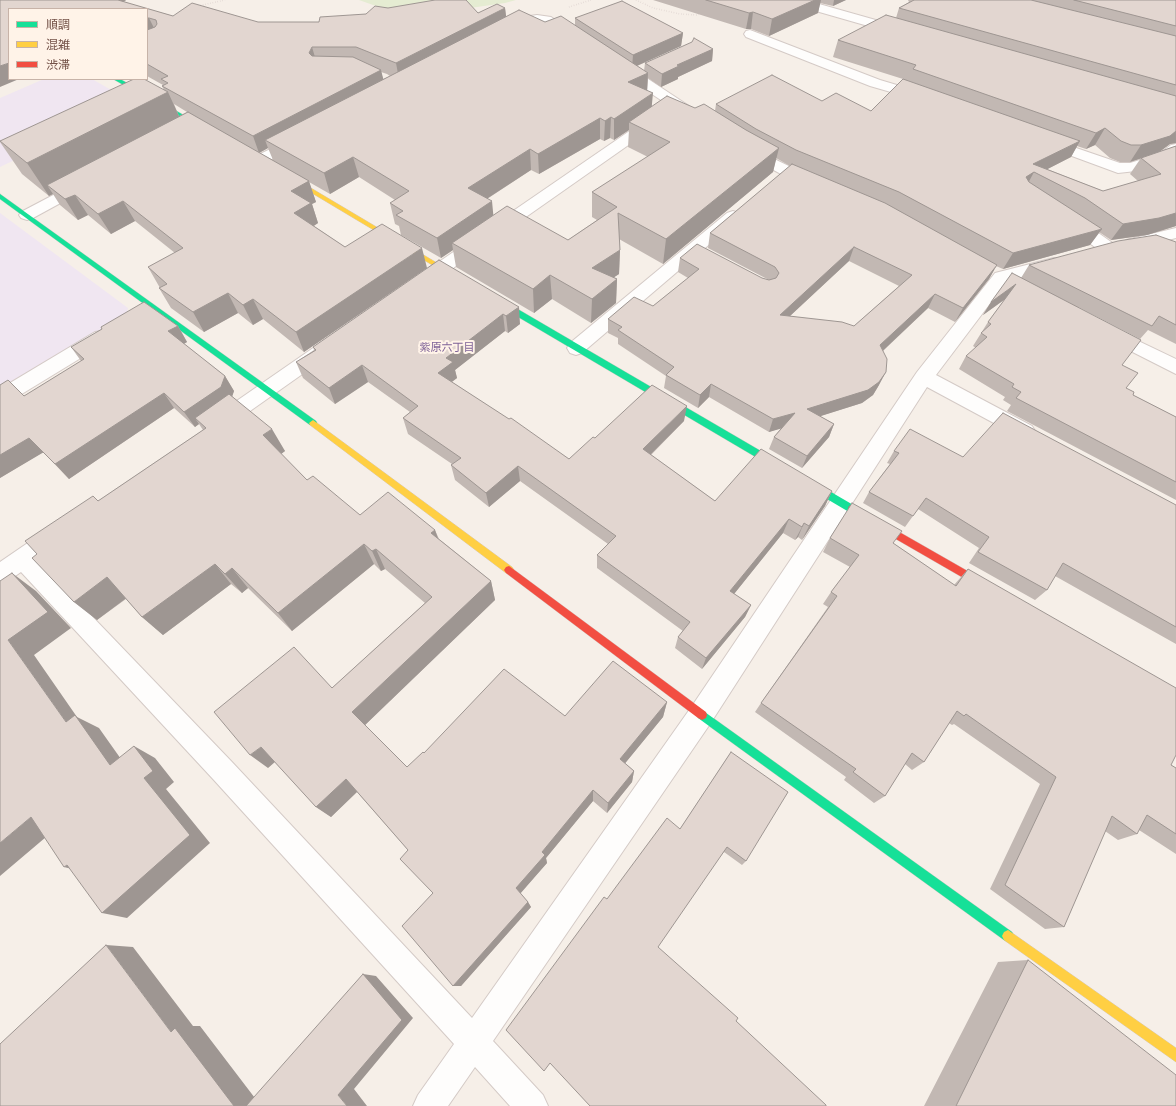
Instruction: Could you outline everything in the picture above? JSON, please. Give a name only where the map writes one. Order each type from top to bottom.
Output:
[{"type":"street","points":[[792,0],[915,35]]},
{"type":"street","points":[[495,36],[527,20],[537,19],[547,20],[586,45]]},
{"type":"street","points":[[750,34],[875,83],[898,89],[935,102]]},
{"type":"street","points":[[612,62],[703,122]]},
{"type":"street","points":[[632,75],[645,68]]},
{"type":"street","points":[[118,80],[218,137]]},
{"type":"street","points":[[410,290],[676,105]]},
{"type":"street","points":[[184,132],[198,125]]},
{"type":"street","points":[[259,160],[308,134]]},
{"type":"street","points":[[1038,139],[1118,168],[1131,168],[1164,157],[1176,148]]},
{"type":"street","points":[[735,142],[780,176],[822,186]]},
{"type":"street","points":[[280,172],[469,284]]},
{"type":"street","points":[[27,215],[95,179]]},
{"type":"street","points":[[0,196],[268,390],[701,716],[1176,1056]]},
{"type":"street","points":[[576,348],[701,252],[746,205]]},
{"type":"street","points":[[1056,213],[1108,248]]},
{"type":"street","points":[[1087,254],[1108,248],[1148,241],[1176,233]]},
{"type":"street","points":[[1148,241],[1169,250]]},
{"type":"street","points":[[429,1106],[701,716],[924,377],[994,274],[1066,260]]},
{"type":"street","points":[[994,274],[1022,288]]},
{"type":"street","points":[[489,296],[841,503],[1000,594]]},
{"type":"street","points":[[133,318],[153,306]]},
{"type":"street","points":[[1092,324],[1176,367]]},
{"type":"street","points":[[0,398],[113,330]]},
{"type":"street","points":[[203,434],[339,340]]},
{"type":"street","points":[[924,377],[1043,441]]},
{"type":"street","points":[[0,574],[74,523]]},
{"type":"street","points":[[22,558],[222,770],[532,1106]]},
{"type":"path","points":[[192,8],[225,0]]},
{"type":"path","points":[[636,0],[653,8],[680,14],[697,15],[702,12]]},
{"type":"shaded area","points":[[42,80],[94,80],[134,103],[0,167],[0,98]]},
{"type":"shaded area","points":[[0,213],[128,308],[126,317],[0,390]]},
{"type":"green space","points":[[359,0],[516,0],[449,11],[390,11]]},
{"type":"building","points":[[0,0],[118,0],[146,8],[8,8],[8,63],[0,66]]},
{"type":"building","points":[[435,0],[466,0],[478,13],[497,4],[505,8],[396,63],[356,47],[312,47],[309,53],[312,56],[353,57],[381,70],[253,136],[162,86],[168,83],[161,79],[168,76],[148,65],[148,30],[155,27],[157,24],[156,20],[149,18],[148,9],[173,16],[192,3],[258,22],[319,22],[320,17],[366,14],[375,6],[388,8]]},
{"type":"building","points":[[706,0],[815,0],[772,19],[753,12],[749,13]]},
{"type":"building","points":[[914,0],[1031,0],[1176,36],[1176,85],[899,8]]},
{"type":"building","points":[[1074,0],[1176,0],[1176,26]]},
{"type":"building","points":[[622,1],[683,33],[633,55],[575,18]]},
{"type":"building","points":[[519,10],[545,22],[561,16],[648,73],[628,82],[653,93],[614,119],[611,117],[605,121],[600,118],[538,154],[530,149],[468,188],[492,201],[437,238],[396,215],[403,211],[390,203],[409,191],[353,157],[324,173],[265,140]]},
{"type":"building","points":[[886,15],[1176,96],[1176,131],[1170,136],[1141,145],[1131,145],[1121,141],[1105,128],[1096,133],[913,69],[916,65],[838,40]]},
{"type":"building","points":[[694,38],[713,49],[677,65],[679,66],[662,74],[645,63],[692,42]]},
{"type":"building","points":[[772,75],[822,101],[836,93],[871,111],[903,79],[1080,141],[1033,164],[1103,191],[1161,174],[1141,158],[1176,146],[1176,213],[1159,218],[1123,224],[1085,198],[1034,172],[1026,177],[1029,182],[1102,229],[1013,253],[899,192],[796,150],[756,129],[716,104]]},
{"type":"building","points":[[132,80],[146,80],[168,92],[27,163],[0,141]]},
{"type":"building","points":[[667,96],[695,108],[704,104],[779,148],[666,239],[618,213],[620,250],[592,268],[617,279],[592,299],[550,275],[533,289],[452,243],[507,206],[568,240],[617,207],[592,192],[670,142],[629,122]]},
{"type":"building","points":[[188,112],[309,181],[291,191],[311,203],[294,213],[345,247],[382,224],[422,248],[296,332],[253,299],[243,305],[228,293],[193,312],[159,288],[167,284],[148,267],[183,248],[123,201],[98,214],[75,195],[65,199],[47,185]]},
{"type":"building","points":[[792,164],[885,203],[997,265],[963,308],[935,294],[880,345],[887,359],[886,372],[879,382],[868,390],[807,409],[834,424],[807,456],[774,437],[795,413],[773,419],[711,384],[700,395],[666,375],[674,367],[618,330],[622,327],[608,319],[634,297],[653,306],[699,269],[680,258],[697,244],[762,278],[769,280],[776,278],[779,273],[775,267],[710,233]],"holes":[[[854,247],[912,275],[854,326],[842,322],[780,315]]]},
{"type":"building","points":[[1156,235],[1176,242],[1176,325],[1159,316],[1152,326],[1029,265],[1118,241]]},
{"type":"building","points":[[439,260],[519,307],[506,316],[503,314],[446,358],[453,362],[438,373],[509,419],[511,418],[569,459],[593,437],[595,438],[652,385],[687,406],[643,449],[715,501],[761,449],[832,491],[809,526],[804,523],[802,527],[789,519],[730,591],[751,605],[706,658],[678,637],[690,622],[597,555],[616,536],[518,466],[486,493],[451,465],[461,458],[403,418],[418,406],[362,365],[329,388],[296,362],[316,350],[313,347]]},
{"type":"building","points":[[1012,273],[1141,340],[1122,365],[1138,373],[1126,388],[1134,392],[1133,395],[1176,417],[1176,482],[1016,398],[1021,392],[1012,387],[1014,384],[966,356],[987,337],[981,333],[991,324],[988,322],[1016,284],[991,302]]},
{"type":"building","points":[[144,302],[178,326],[168,331],[225,376],[221,387],[184,412],[164,393],[55,464],[29,438],[0,455],[0,385],[8,380],[24,396],[84,359],[71,347],[102,329],[101,327]]},
{"type":"building","points":[[229,394],[272,429],[263,435],[307,480],[313,476],[360,515],[388,492],[435,530],[431,533],[491,581],[352,712],[407,767],[423,752],[424,753],[504,669],[565,716],[613,661],[667,702],[620,759],[634,771],[608,803],[593,790],[542,852],[545,855],[516,888],[528,902],[453,986],[402,926],[433,893],[400,859],[408,850],[346,779],[316,807],[261,747],[250,755],[214,712],[294,647],[332,688],[432,597],[376,549],[372,551],[364,544],[278,613],[232,568],[225,574],[215,564],[142,617],[107,577],[74,602],[32,558],[37,554],[25,541],[93,496],[98,501],[206,428],[195,418]]},
{"type":"building","points":[[1003,413],[1176,505],[1176,627],[1063,563],[1047,590],[978,552],[989,537],[926,498],[913,516],[869,492],[899,453],[894,451],[910,429],[963,457]]},
{"type":"building","points":[[852,503],[902,531],[893,543],[956,586],[968,569],[1176,688],[1176,755],[1171,765],[1176,768],[1176,834],[1147,815],[1137,834],[1112,816],[1064,927],[1005,885],[1056,777],[966,714],[964,716],[957,711],[924,762],[912,753],[885,796],[853,772],[856,769],[761,703],[837,596],[831,592],[859,555],[830,538]]},
{"type":"building","points":[[12,573],[48,612],[8,640],[66,722],[75,715],[110,765],[134,746],[153,771],[144,778],[190,835],[102,913],[67,865],[64,867],[31,817],[0,843],[0,581]]},
{"type":"building","points":[[731,752],[788,792],[746,861],[727,847],[658,947],[738,1018],[736,1021],[826,1106],[590,1106],[550,1063],[544,1071],[506,1030],[604,897],[607,899],[667,818],[680,829]]},
{"type":"building","points":[[106,945],[171,1032],[175,1028],[234,1106],[0,1106],[0,1044]]},
{"type":"building","points":[[1028,960],[1176,1075],[1176,1106],[956,1106]]},
{"type":"building","points":[[363,974],[402,1020],[338,1095],[347,1106],[246,1106]]},
{"type":"traffic: fast","points":[[118,80],[207,130]]},
{"type":"traffic: fast","points":[[0,196],[313,423]]},
{"type":"traffic: fast","points":[[494,299],[852,509]]},
{"type":"traffic: fast","points":[[702,715],[1008,936]]},
{"type":"traffic: slow","points":[[287,176],[461,279]]},
{"type":"traffic: slow","points":[[313,423],[509,570]]},
{"type":"traffic: slow","points":[[1008,936],[1176,1056]]},
{"type":"traffic: jam","points":[[852,509],[989,588]]},
{"type":"traffic: jam","points":[[509,570],[702,715]]},
{"type":"district","name":"紫原六丁目","points":[[447,348]]}]
